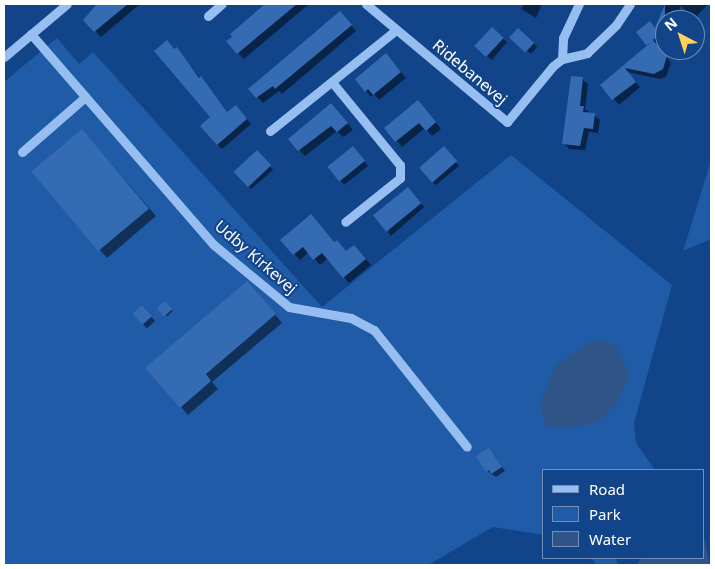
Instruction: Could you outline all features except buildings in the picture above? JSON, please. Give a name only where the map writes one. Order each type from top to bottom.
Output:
[{"type":"street","points":[[4,57],[67,4]]},
{"type":"street","name":"Ridebanevej","points":[[366,4],[507,122],[562,59]]},
{"type":"street","points":[[579,4],[563,38],[562,59],[587,53],[616,26],[630,4]]},
{"type":"street","points":[[208,16],[218,5]]},
{"type":"street","points":[[270,131],[396,30]]},
{"type":"street","name":"Udby Kirkevej","points":[[30,34],[214,245],[290,307],[351,318],[374,330],[467,446]]},
{"type":"street","points":[[332,82],[400,165],[400,178],[345,222]]},
{"type":"street","points":[[22,152],[85,97]]},
{"type":"green space","points":[[57,38],[79,64],[93,52],[322,307],[511,155],[672,285],[634,423],[636,443],[654,469],[542,469],[542,535],[493,527],[428,565],[4,565],[4,82]]},
{"type":"green space","points":[[711,161],[711,239],[683,251]]},
{"type":"green space","points":[[593,559],[615,559],[618,565],[596,565]]},
{"type":"water","points":[[591,341],[608,342],[618,348],[630,376],[616,405],[598,422],[569,428],[546,428],[540,402],[556,365]]},
{"type":"water","points":[[705,543],[710,565],[637,565],[640,559],[705,559]]}]
